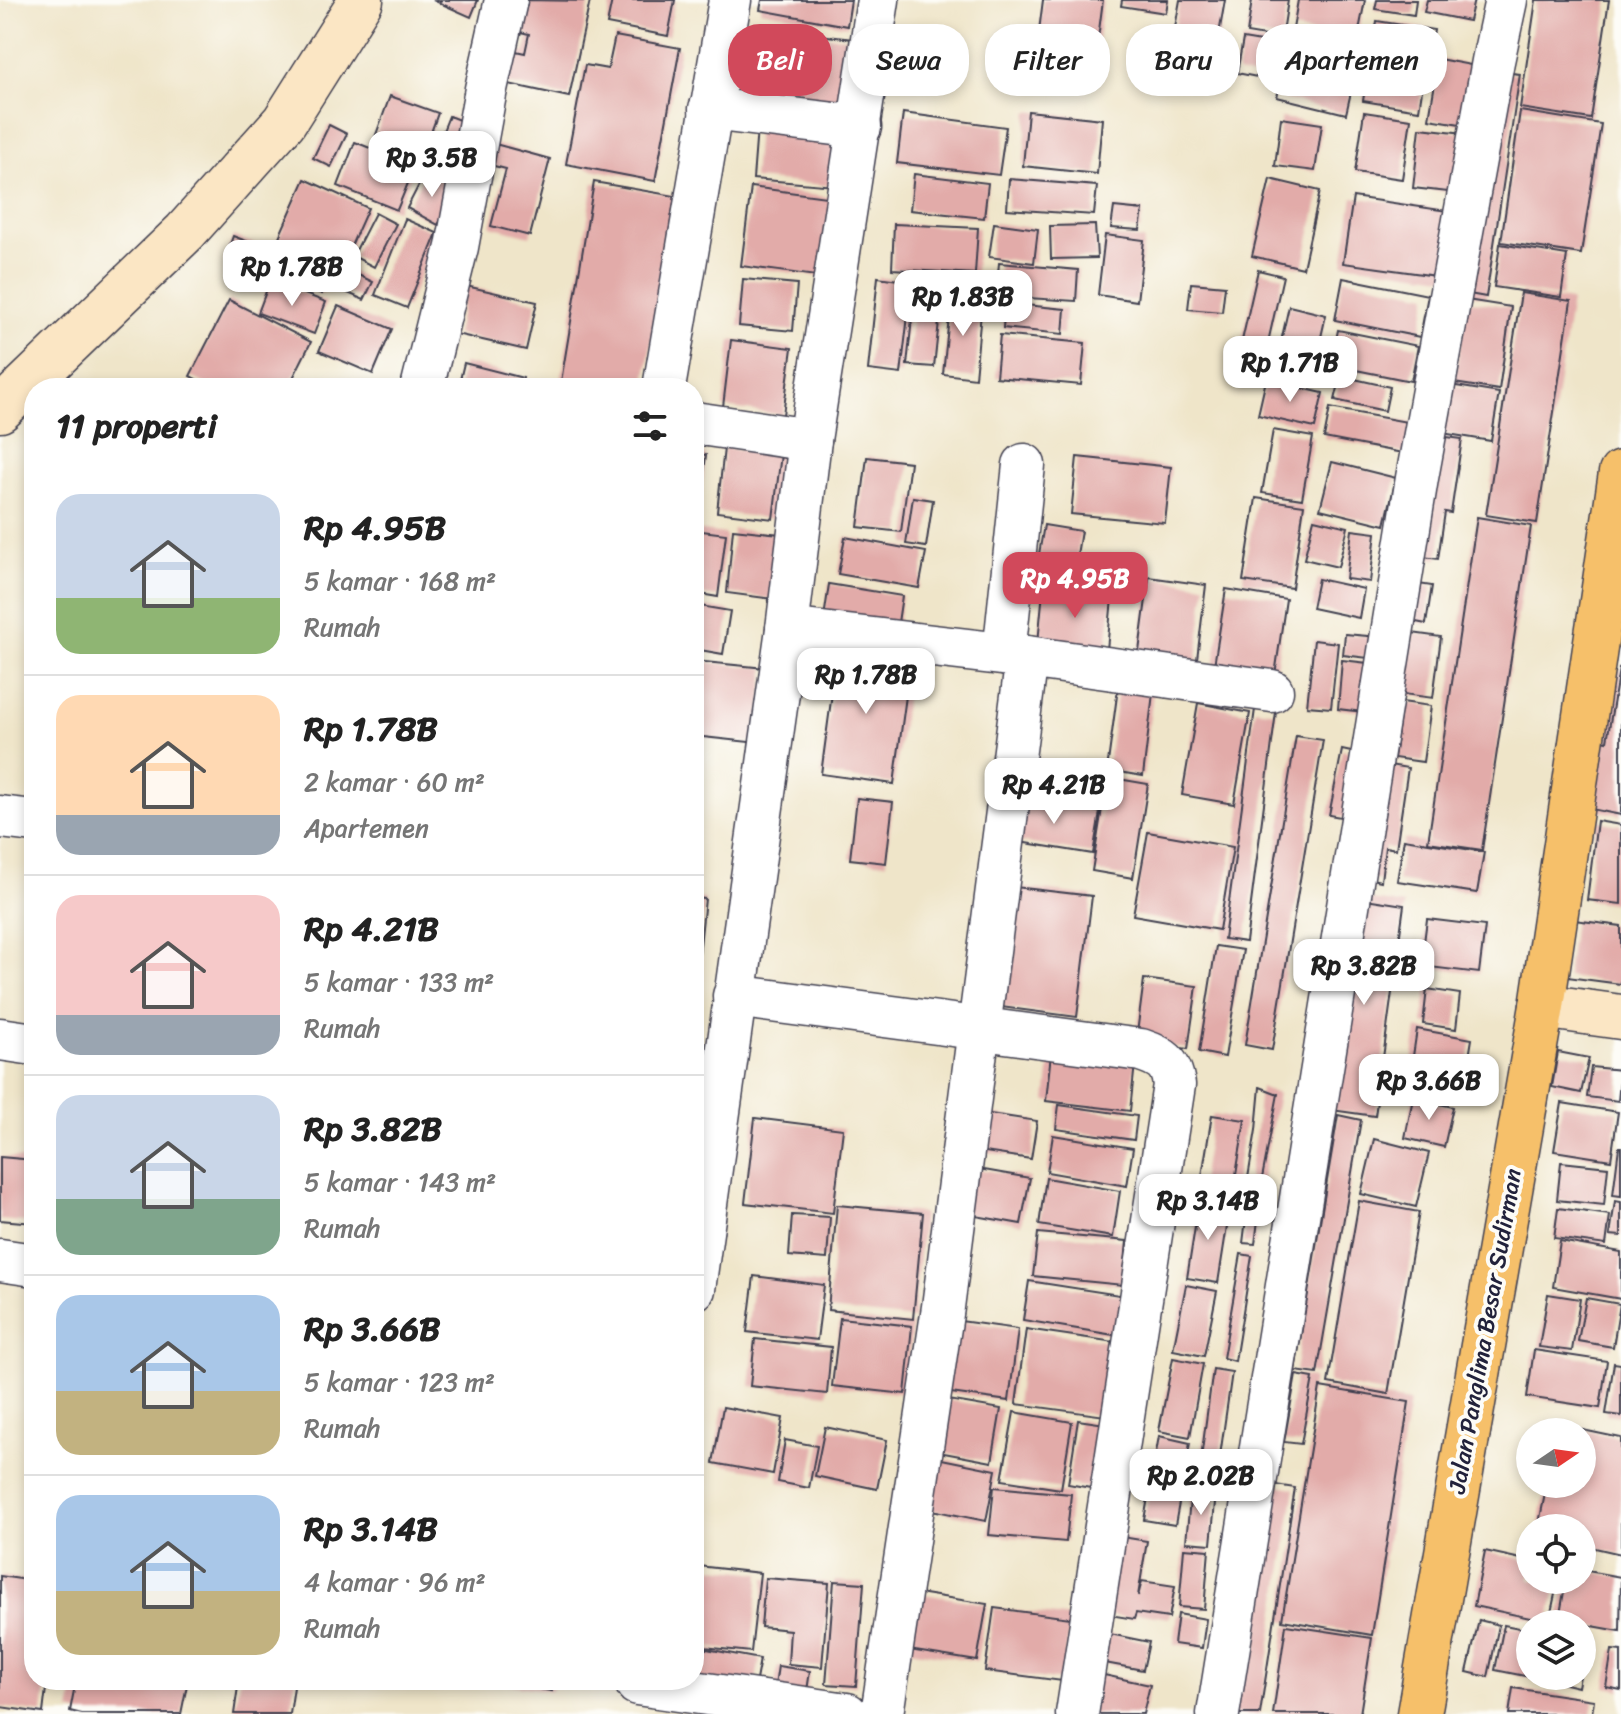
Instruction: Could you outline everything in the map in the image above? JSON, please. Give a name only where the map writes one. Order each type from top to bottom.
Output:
[{"type":"main road","name":"Jalan Panglima Besar Sudirman","points":[[1419,1714],[1542,1006],[1614,566],[1621,473]]},
{"type":"street","points":[[33,378],[185,232],[284,122],[361,0]]},
{"type":"street","points":[[424,378],[457,247],[506,0]]},
{"type":"street","points":[[666,378],[730,0]]},
{"type":"street","points":[[704,1216],[787,629],[810,440],[878,0]]},
{"type":"street","points":[[1218,1714],[1417,478],[1506,0]]},
{"type":"street","points":[[710,109],[860,127]]},
{"type":"street","points":[[0,410],[24,387]]},
{"type":"street","points":[[704,424],[810,440]]},
{"type":"street","points":[[882,1714],[943,1307],[978,1029],[1015,656],[1024,465]]},
{"type":"street","points":[[787,629],[1272,691]]},
{"type":"street","points":[[0,817],[24,820]]},
{"type":"street","points":[[734,996],[1141,1050],[1159,1056],[1169,1064],[1174,1085],[1077,1714]]},
{"type":"street","points":[[1542,1006],[1621,1017]]},
{"type":"street","points":[[0,1039],[24,1043]]},
{"type":"street","points":[[0,1260],[24,1264]]},
{"type":"street","points":[[636,1693],[847,1714]]},
{"type":"building","points":[[433,0],[478,0],[471,17]]},
{"type":"building","points":[[523,0],[590,1],[569,97],[504,83],[511,50],[525,53],[529,34],[516,31]]},
{"type":"building","points":[[612,0],[675,0],[668,36],[607,24]]},
{"type":"building","points":[[762,0],[851,0],[847,26],[760,10]]},
{"type":"building","points":[[1043,0],[1103,0],[1100,24],[1040,24]]},
{"type":"building","points":[[1122,0],[1168,0],[1166,13],[1121,6]]},
{"type":"building","points":[[1180,0],[1225,0],[1221,24],[1176,24]]},
{"type":"building","points":[[1252,0],[1288,0],[1284,24],[1256,24],[1256,35],[1247,33]]},
{"type":"building","points":[[1298,0],[1365,0],[1360,24],[1294,24]]},
{"type":"building","points":[[1377,0],[1416,0],[1414,15],[1375,9]]},
{"type":"building","points":[[1427,0],[1474,0],[1469,21],[1424,12]]},
{"type":"building","points":[[1536,0],[1609,0],[1591,119],[1520,108]]},
{"type":"building","points":[[615,36],[680,48],[655,181],[566,164],[585,65],[608,69]]},
{"type":"building","points":[[832,37],[848,38],[848,96],[854,96],[852,117],[759,106],[760,96],[832,96]]},
{"type":"building","points":[[1243,39],[1256,41],[1256,77],[1240,74]]},
{"type":"building","points":[[1447,61],[1476,66],[1467,125],[1429,119],[1433,96],[1447,96]]},
{"type":"building","points":[[1502,72],[1520,74],[1486,297],[1469,294]]},
{"type":"building","points":[[390,96],[438,113],[421,160],[373,143]]},
{"type":"building","points":[[1277,96],[1350,96],[1346,114]]},
{"type":"building","points":[[1364,96],[1421,96],[1419,110],[1363,101]]},
{"type":"building","points":[[1028,111],[1102,119],[1097,174],[1023,166]]},
{"type":"building","points":[[1520,111],[1601,124],[1581,254],[1501,242]]},
{"type":"building","points":[[1364,112],[1411,119],[1402,179],[1355,172]]},
{"type":"building","points":[[903,113],[1006,127],[999,175],[897,163]]},
{"type":"building","points":[[449,116],[477,127],[457,177],[429,166]]},
{"type":"building","points":[[1281,118],[1322,124],[1315,171],[1275,166]]},
{"type":"building","points":[[329,125],[347,134],[331,167],[313,158]]},
{"type":"building","points":[[757,128],[851,136],[847,187],[753,179]]},
{"type":"building","points":[[1420,128],[1464,133],[1457,193],[1413,188]]},
{"type":"building","points":[[355,142],[415,166],[397,210],[338,186]]},
{"type":"building","points":[[495,144],[550,159],[530,236],[491,226],[506,169],[490,165]]},
{"type":"building","points":[[425,173],[457,190],[438,225],[407,208]]},
{"type":"building","points":[[914,174],[988,183],[984,218],[910,210]]},
{"type":"building","points":[[305,179],[368,208],[338,275],[275,246]]},
{"type":"building","points":[[1009,179],[1097,186],[1094,215],[1007,209]]},
{"type":"building","points":[[1270,179],[1320,191],[1303,268],[1252,256]]},
{"type":"building","points":[[594,182],[675,196],[646,378],[562,378]]},
{"type":"building","points":[[751,187],[834,198],[823,277],[741,266]]},
{"type":"building","points":[[1353,197],[1461,213],[1451,278],[1343,263]]},
{"type":"building","points":[[1114,207],[1143,210],[1140,230],[1111,228]]},
{"type":"building","points":[[375,213],[396,224],[374,267],[353,256]]},
{"type":"building","points":[[405,219],[437,233],[407,308],[375,295]]},
{"type":"building","points":[[994,223],[1038,229],[1034,263],[989,257]]},
{"type":"building","points":[[894,224],[978,228],[975,274],[892,269]]},
{"type":"building","points":[[1095,225],[1097,258],[1051,259],[1050,226]]},
{"type":"building","points":[[1105,235],[1144,240],[1137,301],[1098,295]]},
{"type":"building","points":[[233,236],[262,247],[257,260],[228,250]]},
{"type":"building","points":[[1500,244],[1567,255],[1561,297],[1494,287]]},
{"type":"building","points":[[270,251],[329,276],[322,294],[262,270]]},
{"type":"building","points":[[999,263],[1078,270],[1076,301],[996,296]]},
{"type":"building","points":[[1258,270],[1283,276],[1264,360],[1239,354]]},
{"type":"building","points":[[350,271],[373,282],[364,300],[341,290]]},
{"type":"building","points":[[878,277],[912,282],[901,374],[868,370]]},
{"type":"building","points":[[1343,278],[1428,295],[1420,337],[1335,320]]},
{"type":"building","points":[[743,279],[797,284],[793,331],[739,326]]},
{"type":"building","points":[[270,281],[326,302],[314,334],[258,313]]},
{"type":"building","points":[[1191,283],[1225,286],[1222,312],[1188,309]]},
{"type":"building","points":[[466,286],[537,302],[526,350],[456,334]]},
{"type":"building","points":[[1521,293],[1571,301],[1537,523],[1486,515]]},
{"type":"building","points":[[951,298],[982,301],[975,378],[943,374]]},
{"type":"building","points":[[229,300],[311,342],[293,378],[190,376]]},
{"type":"building","points":[[914,300],[941,303],[934,367],[907,365]]},
{"type":"building","points":[[1467,300],[1511,307],[1499,390],[1454,383]]},
{"type":"building","points":[[1005,303],[1065,309],[1063,334],[1003,328]]},
{"type":"building","points":[[338,306],[392,329],[373,374],[319,351]]},
{"type":"building","points":[[1289,306],[1326,315],[1312,377],[1275,368]]},
{"type":"building","points":[[1338,330],[1418,346],[1411,381],[1331,365]]},
{"type":"building","points":[[1000,335],[1085,343],[1081,385],[996,377]]},
{"type":"building","points":[[731,340],[792,348],[783,415],[723,407]]},
{"type":"building","points":[[464,363],[523,378],[460,378]]},
{"type":"building","points":[[1341,376],[1390,387],[1385,411],[1335,400]]},
{"type":"building","points":[[1266,380],[1323,393],[1315,428],[1258,415]]},
{"type":"building","points":[[1450,385],[1499,393],[1491,441],[1442,433]]},
{"type":"building","points":[[1330,408],[1418,424],[1413,455],[1324,438]]},
{"type":"building","points":[[1273,430],[1313,437],[1302,499],[1262,493]]},
{"type":"building","points":[[1439,436],[1462,439],[1451,513],[1445,512],[1438,559],[1415,556]]},
{"type":"building","points":[[724,448],[781,454],[773,519],[717,512]]},
{"type":"building","points":[[867,457],[910,462],[901,532],[858,527]]},
{"type":"building","points":[[1077,457],[1171,467],[1165,523],[1071,514]]},
{"type":"building","points":[[1332,462],[1396,478],[1385,525],[1320,509]]},
{"type":"building","points":[[913,497],[933,500],[926,547],[906,544]]},
{"type":"building","points":[[1256,498],[1304,505],[1292,588],[1243,581]]},
{"type":"building","points":[[1477,517],[1531,526],[1482,850],[1428,842]]},
{"type":"building","points":[[1314,519],[1348,527],[1338,567],[1304,559]]},
{"type":"building","points":[[1044,525],[1081,531],[1074,573],[1037,566]]},
{"type":"building","points":[[733,529],[780,534],[773,599],[727,593]]},
{"type":"building","points":[[1352,530],[1376,533],[1370,582],[1346,579]]},
{"type":"building","points":[[704,531],[726,534],[718,597],[704,595]]},
{"type":"building","points":[[845,537],[926,552],[919,588],[838,574]]},
{"type":"building","points":[[1149,577],[1206,585],[1196,667],[1138,659]]},
{"type":"building","points":[[1318,579],[1364,589],[1359,618],[1312,608]]},
{"type":"building","points":[[1044,581],[1113,588],[1106,660],[1037,653]]},
{"type":"building","points":[[1412,583],[1432,586],[1426,624],[1406,620]]},
{"type":"building","points":[[829,584],[902,596],[897,629],[824,618]]},
{"type":"building","points":[[1226,589],[1286,599],[1274,682],[1213,672]]},
{"type":"building","points":[[704,607],[730,611],[723,654],[704,651]]},
{"type":"building","points":[[1412,633],[1441,637],[1433,698],[1403,694]]},
{"type":"building","points":[[1345,634],[1379,637],[1377,659],[1343,655]]},
{"type":"building","points":[[1314,640],[1338,643],[1331,708],[1307,706]]},
{"type":"building","points":[[838,649],[911,659],[894,784],[821,774]]},
{"type":"building","points":[[1342,660],[1376,664],[1372,713],[1338,709]]},
{"type":"building","points":[[704,662],[765,668],[758,743],[704,737]]},
{"type":"building","points":[[1619,669],[1621,815],[1591,809],[1595,738],[1607,741]]},
{"type":"building","points":[[1118,688],[1153,693],[1143,776],[1107,770]]},
{"type":"building","points":[[1402,702],[1431,706],[1423,762],[1394,758]]},
{"type":"building","points":[[1198,703],[1250,713],[1234,804],[1182,795]]},
{"type":"building","points":[[1255,709],[1276,712],[1246,942],[1224,939]]},
{"type":"building","points":[[1296,736],[1323,740],[1272,1050],[1245,1045]]},
{"type":"building","points":[[1342,750],[1370,756],[1358,820],[1329,815]]},
{"type":"building","points":[[1383,764],[1408,768],[1396,849],[1385,847],[1381,881],[1367,878]]},
{"type":"building","points":[[1107,777],[1148,784],[1133,878],[1092,871]]},
{"type":"building","points":[[857,798],[893,802],[886,863],[850,859]]},
{"type":"building","points":[[1014,798],[1100,812],[1093,854],[1007,840]]},
{"type":"building","points":[[1597,821],[1621,825],[1621,904],[1587,900]]},
{"type":"building","points":[[1148,832],[1233,847],[1219,930],[1133,915]]},
{"type":"building","points":[[1404,839],[1484,852],[1477,893],[1397,881]]},
{"type":"building","points":[[1015,887],[1092,896],[1077,1017],[1001,1007]]},
{"type":"building","points":[[1353,897],[1404,905],[1375,1116],[1324,1109]]},
{"type":"building","points":[[1427,919],[1485,926],[1479,973],[1421,966]]},
{"type":"building","points":[[1574,920],[1621,926],[1621,984],[1567,977]]},
{"type":"building","points":[[1216,946],[1243,950],[1225,1057],[1199,1052]]},
{"type":"building","points":[[1144,979],[1197,986],[1188,1049],[1136,1041]]},
{"type":"building","points":[[1427,989],[1460,994],[1456,1029],[1423,1024]]},
{"type":"building","points":[[1417,1029],[1472,1039],[1462,1099],[1408,1090]]},
{"type":"building","points":[[1558,1052],[1589,1058],[1581,1093],[1552,1087]]},
{"type":"building","points":[[1051,1053],[1135,1063],[1130,1111],[1046,1101]]},
{"type":"building","points":[[1591,1067],[1621,1070],[1618,1101],[1587,1097]]},
{"type":"building","points":[[1260,1087],[1278,1094],[1260,1189],[1248,1178]]},
{"type":"building","points":[[1413,1098],[1453,1107],[1444,1147],[1405,1138]]},
{"type":"building","points":[[1562,1103],[1618,1112],[1611,1160],[1554,1151]]},
{"type":"building","points":[[1059,1105],[1137,1116],[1134,1140],[1056,1129]]},
{"type":"building","points":[[977,1112],[1037,1121],[1031,1159],[972,1150]]},
{"type":"building","points":[[1212,1115],[1245,1120],[1232,1199],[1199,1194]]},
{"type":"building","points":[[1338,1115],[1361,1120],[1317,1374],[1295,1371]]},
{"type":"building","points":[[755,1118],[843,1129],[833,1213],[745,1203]]},
{"type":"building","points":[[1053,1135],[1133,1148],[1127,1186],[1047,1172]]},
{"type":"building","points":[[1374,1139],[1429,1153],[1416,1207],[1361,1194]]},
{"type":"building","points":[[1621,1147],[1621,1196],[1613,1195]]},
{"type":"building","points":[[0,1157],[24,1159],[24,1222],[0,1220]]},
{"type":"building","points":[[1561,1162],[1608,1167],[1604,1205],[1557,1200]]},
{"type":"building","points":[[967,1167],[1030,1178],[1021,1224],[959,1213]]},
{"type":"building","points":[[1046,1178],[1120,1191],[1113,1237],[1039,1225]]},
{"type":"building","points":[[1249,1195],[1261,1196],[1255,1244],[1243,1243]]},
{"type":"building","points":[[1359,1201],[1419,1212],[1388,1394],[1328,1383]]},
{"type":"building","points":[[1615,1201],[1621,1202],[1621,1236],[1610,1235]]},
{"type":"building","points":[[1199,1202],[1230,1207],[1218,1283],[1187,1278]]},
{"type":"building","points":[[837,1205],[923,1213],[913,1319],[828,1310]]},
{"type":"building","points":[[1558,1208],[1610,1215],[1606,1245],[1554,1238]]},
{"type":"building","points":[[792,1215],[830,1217],[827,1259],[789,1256]]},
{"type":"building","points":[[1038,1233],[1127,1241],[1123,1285],[1033,1276]]},
{"type":"building","points":[[1560,1241],[1621,1252],[1621,1299],[1553,1287]]},
{"type":"building","points":[[1241,1254],[1252,1256],[1235,1361],[1223,1358]]},
{"type":"building","points":[[754,1276],[824,1285],[817,1340],[747,1332]]},
{"type":"building","points":[[1029,1281],[1126,1296],[1120,1336],[1023,1320]]},
{"type":"building","points":[[1186,1285],[1217,1291],[1204,1356],[1173,1350]]},
{"type":"building","points":[[1548,1294],[1580,1299],[1572,1351],[1539,1347]]},
{"type":"building","points":[[1586,1298],[1620,1304],[1613,1347],[1578,1341]]},
{"type":"building","points":[[840,1318],[912,1326],[905,1394],[832,1386]]},
{"type":"building","points":[[946,1319],[1018,1329],[1009,1401],[936,1391]]},
{"type":"building","points":[[1026,1329],[1115,1342],[1105,1416],[1016,1404]]},
{"type":"building","points":[[755,1339],[831,1347],[827,1394],[750,1386]]},
{"type":"building","points":[[1534,1350],[1607,1361],[1600,1408],[1527,1397]]},
{"type":"building","points":[[1173,1358],[1203,1364],[1190,1437],[1159,1431]]},
{"type":"building","points":[[1614,1363],[1621,1364],[1621,1416],[1606,1414]]},
{"type":"building","points":[[1213,1369],[1232,1372],[1216,1484],[1198,1481]]},
{"type":"building","points":[[1296,1375],[1313,1378],[1301,1444],[1284,1442]]},
{"type":"building","points":[[1320,1387],[1409,1402],[1372,1635],[1282,1620]]},
{"type":"building","points":[[937,1398],[1001,1409],[992,1462],[928,1450]]},
{"type":"building","points":[[723,1407],[783,1418],[773,1474],[713,1463]]},
{"type":"building","points":[[1014,1412],[1072,1422],[1061,1489],[1002,1480]]},
{"type":"building","points":[[1078,1420],[1112,1425],[1102,1490],[1068,1484]]},
{"type":"building","points":[[825,1427],[887,1440],[877,1489],[815,1476]]},
{"type":"building","points":[[1596,1433],[1621,1438],[1621,1554],[1596,1548],[1596,1514],[1541,1514],[1544,1498],[1596,1498]]},
{"type":"building","points":[[1159,1436],[1190,1443],[1175,1525],[1144,1520]]},
{"type":"building","points":[[785,1440],[817,1446],[809,1488],[778,1482]]},
{"type":"building","points":[[927,1456],[996,1470],[986,1521],[917,1507]]},
{"type":"building","points":[[1263,1483],[1295,1488],[1260,1714],[1228,1714]]},
{"type":"building","points":[[994,1487],[1071,1494],[1066,1542],[989,1535]]},
{"type":"building","points":[[1191,1489],[1216,1492],[1211,1544],[1186,1542]]},
{"type":"building","points":[[1110,1535],[1147,1541],[1138,1596],[1142,1581],[1175,1586],[1169,1618],[1136,1613],[1134,1619],[1097,1613]]},
{"type":"building","points":[[1184,1548],[1209,1550],[1204,1609],[1179,1607]]},
{"type":"building","points":[[1485,1551],[1516,1558],[1516,1594],[1555,1594],[1552,1610],[1516,1610],[1516,1615],[1474,1606]]},
{"type":"building","points":[[704,1567],[760,1573],[751,1652],[704,1647]]},
{"type":"building","points":[[1596,1573],[1621,1577],[1620,1631],[1596,1627],[1596,1610],[1561,1610],[1564,1594],[1596,1594]]},
{"type":"building","points":[[0,1576],[24,1580],[24,1690],[46,1690],[43,1713],[0,1707]]},
{"type":"building","points":[[765,1578],[829,1583],[822,1667],[788,1664],[790,1630],[761,1627]]},
{"type":"building","points":[[834,1581],[864,1583],[856,1686],[826,1684]]},
{"type":"building","points":[[918,1593],[987,1604],[977,1661],[909,1650]]},
{"type":"building","points":[[994,1608],[1071,1618],[1062,1681],[985,1671]]},
{"type":"building","points":[[1178,1614],[1206,1619],[1202,1648],[1174,1644]]},
{"type":"building","points":[[1479,1620],[1499,1625],[1488,1677],[1467,1672]]},
{"type":"building","points":[[1286,1625],[1372,1638],[1360,1714],[1273,1714]]},
{"type":"building","points":[[1504,1625],[1516,1627],[1516,1674],[1495,1670]]},
{"type":"building","points":[[1100,1632],[1149,1642],[1143,1670],[1094,1661]]},
{"type":"building","points":[[704,1648],[760,1659],[753,1696],[704,1683]]},
{"type":"building","points":[[1612,1650],[1621,1651],[1621,1690],[1606,1687]]},
{"type":"building","points":[[778,1666],[810,1671],[805,1704],[773,1699]]},
{"type":"building","points":[[1095,1673],[1150,1685],[1143,1714],[1086,1714]]},
{"type":"building","points":[[1513,1688],[1594,1700],[1592,1714],[1509,1714]]},
{"type":"building","points":[[74,1690],[186,1690],[181,1714],[82,1714],[70,1711]]},
{"type":"building","points":[[238,1690],[294,1690],[290,1714],[234,1714]]}]
